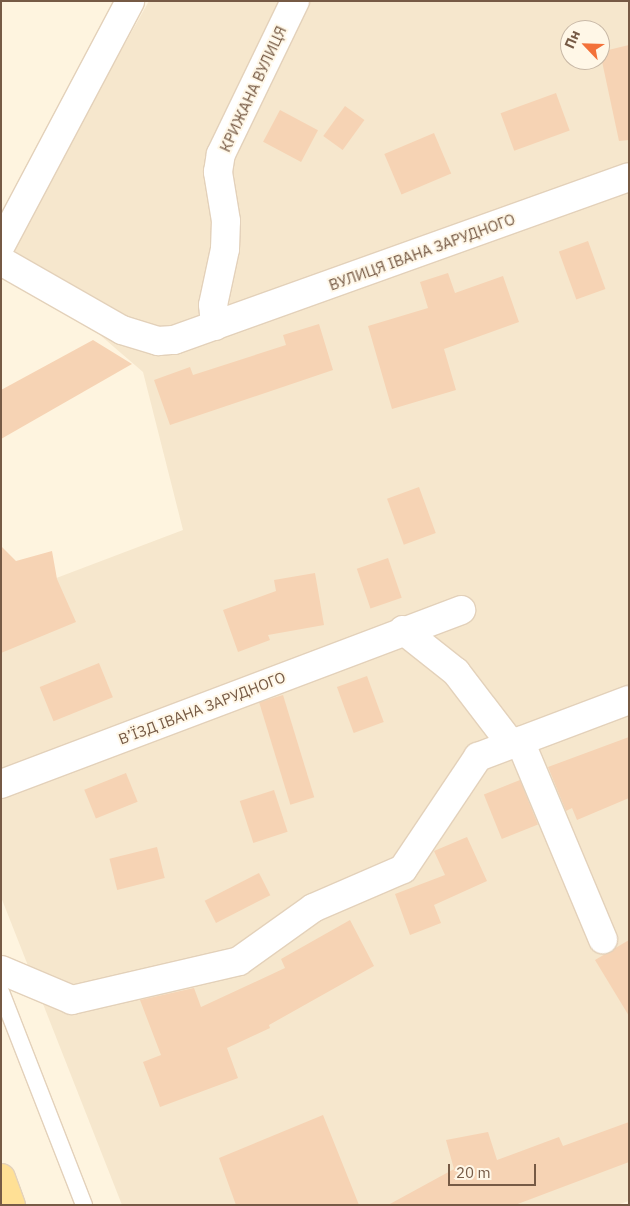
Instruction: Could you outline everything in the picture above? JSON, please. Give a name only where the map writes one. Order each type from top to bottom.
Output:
[{"type":"main road","points":[[1,1178],[11,1205]]},
{"type":"street","points":[[1,245],[130,1]]},
{"type":"street","name":"КРИЖАНА ВУЛИЦЯ","points":[[215,326],[213,305],[226,250],[226,221],[218,172],[221,154],[295,1]]},
{"type":"street","name":"ВУЛИЦЯ ІВАНА ЗАРУДНОГО","points":[[1,261],[143,338],[174,340],[629,177]]},
{"type":"street","name":"В’ЇЗД ІВАНА ЗАРУДНОГО","points":[[1,784],[403,630],[461,610]]},
{"type":"street","points":[[403,630],[456,672],[515,743],[603,939]]},
{"type":"street","points":[[1,970],[72,1000],[239,961],[313,908],[403,869],[478,757],[629,700]]},
{"type":"lane","points":[[1,992],[84,1205]]},
{"type":"shaded area","points":[[149,1],[629,1],[629,1201],[617,1205],[122,1205],[1,897],[1,599],[183,530],[143,372],[6,254]]},
{"type":"building","points":[[629,45],[629,140],[619,141],[604,70],[610,70],[610,50]]},
{"type":"building","points":[[556,93],[570,131],[514,151],[501,113]]},
{"type":"building","points":[[345,106],[364,120],[343,150],[323,136]]},
{"type":"building","points":[[280,110],[318,130],[301,162],[263,142]]},
{"type":"building","points":[[434,133],[451,174],[401,195],[384,154]]},
{"type":"building","points":[[588,241],[605,289],[576,300],[559,252]]},
{"type":"building","points":[[448,273],[455,293],[503,276],[519,322],[444,349],[456,390],[392,409],[368,326],[428,308],[420,282]]},
{"type":"building","points":[[319,324],[333,370],[170,425],[154,380],[190,367],[193,375],[286,345],[283,335]]},
{"type":"building","points":[[93,340],[132,364],[1,439],[1,390]]},
{"type":"building","points":[[419,487],[436,533],[404,545],[387,499]]},
{"type":"building","points":[[1,546],[16,561],[52,551],[57,579],[76,622],[1,653]]},
{"type":"building","points":[[388,558],[402,598],[370,608],[357,569]]},
{"type":"building","points":[[315,573],[324,625],[268,635],[270,640],[238,652],[223,610],[276,591],[274,580]]},
{"type":"building","points":[[99,663],[113,697],[54,721],[40,687]]},
{"type":"building","points":[[367,676],[384,722],[354,733],[337,687]]},
{"type":"building","points":[[283,695],[314,797],[290,805],[259,702]]},
{"type":"building","points":[[629,737],[629,798],[577,820],[572,808],[566,811],[548,767]]},
{"type":"building","points":[[126,773],[138,802],[96,819],[84,790]]},
{"type":"building","points":[[520,780],[538,825],[502,839],[484,795]]},
{"type":"building","points":[[274,790],[288,832],[253,843],[240,801]]},
{"type":"building","points":[[467,837],[487,881],[434,905],[441,923],[410,935],[395,894],[445,875],[434,851]]},
{"type":"building","points":[[157,847],[165,878],[117,890],[109,859]]},
{"type":"building","points":[[259,873],[270,895],[216,923],[205,901]]},
{"type":"building","points":[[350,920],[374,966],[269,1025],[270,1028],[227,1048],[238,1078],[160,1107],[143,1062],[161,1055],[140,1000],[194,988],[201,1007],[285,968],[281,959]]},
{"type":"building","points":[[629,940],[629,1016],[595,960]]},
{"type":"building","points":[[323,1115],[359,1205],[236,1205],[219,1158]]},
{"type":"building","points":[[629,1122],[629,1162],[515,1205],[388,1205],[454,1169],[446,1140],[488,1132],[497,1160],[559,1137],[563,1146]]}]
